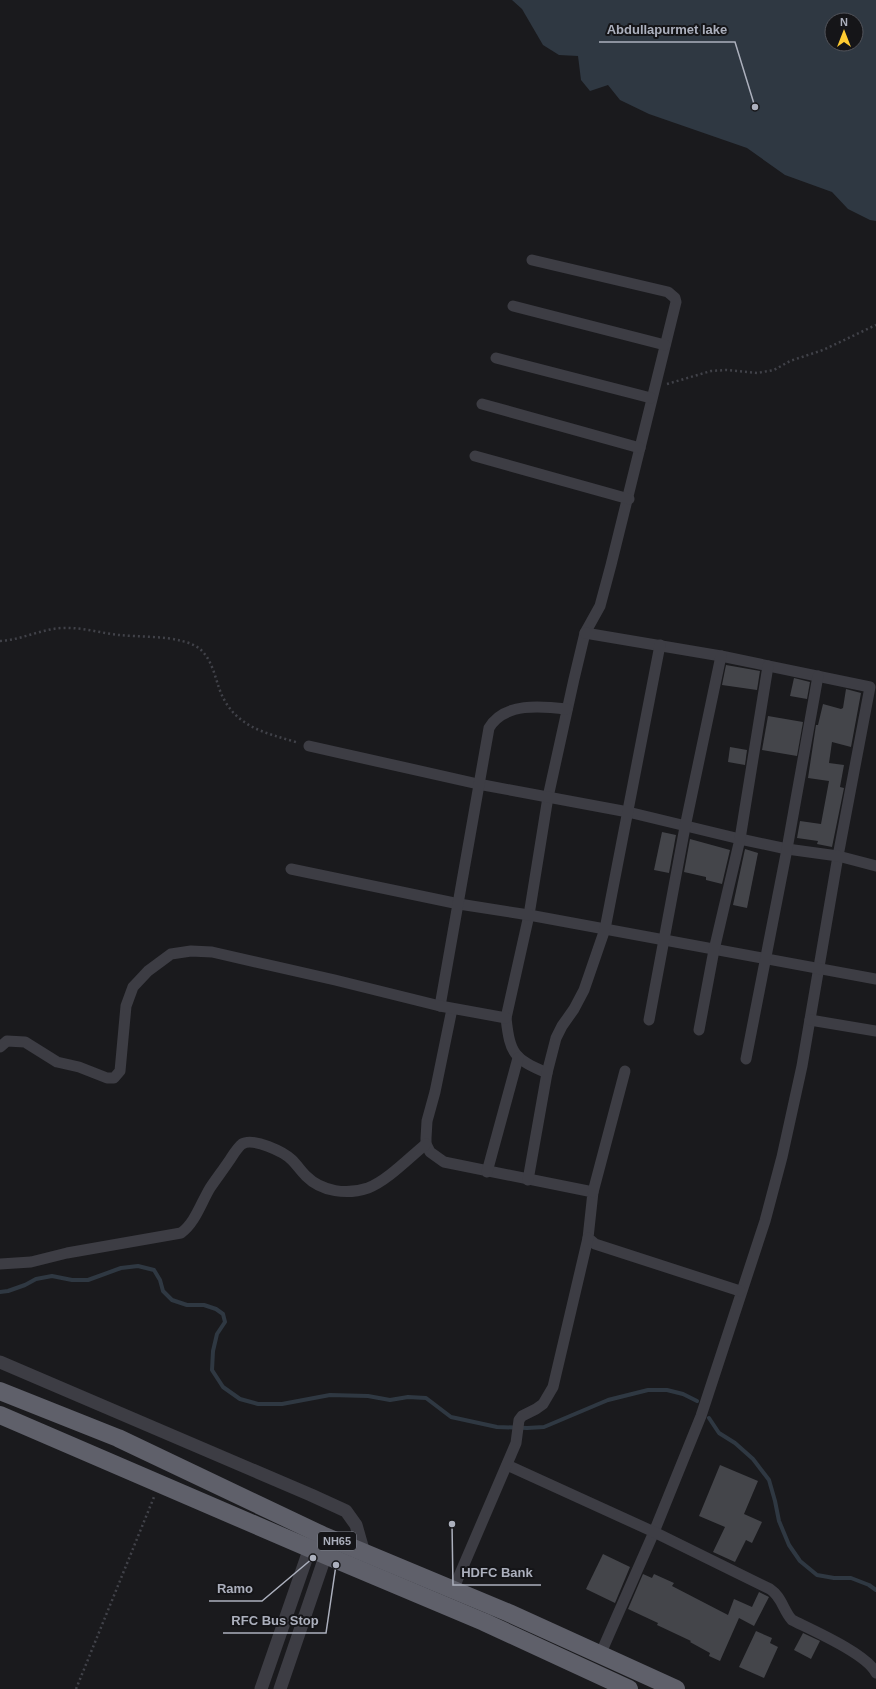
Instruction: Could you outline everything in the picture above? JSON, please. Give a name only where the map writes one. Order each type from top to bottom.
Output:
[{"type":"highway","name":"NH65","points":[[0,1392],[118,1438],[317,1545],[629,1689]]},
{"type":"highway","name":"NH65","points":[[0,1415],[160,1484],[317,1545],[332,1539],[510,1613],[676,1689]]},
{"type":"street","points":[[532,260],[672,294],[676,302],[653,393],[629,499],[600,606],[585,633],[548,797],[529,915],[506,1018],[511,1047],[518,1058],[532,1067],[547,1073]]},
{"type":"street","points":[[513,306],[665,345]]},
{"type":"street","points":[[496,358],[653,393]]},
{"type":"street","points":[[482,404],[640,448]]},
{"type":"street","points":[[475,456],[629,499]]},
{"type":"street","points":[[585,633],[721,656],[873,687],[838,856],[802,1066],[782,1157],[765,1221],[740,1291],[722,1353],[700,1416],[654,1532],[600,1655]]},
{"type":"street","points":[[528,1180],[547,1073],[556,1038],[584,990],[605,929],[660,645]]},
{"type":"street","points":[[649,1020],[685,827],[721,656]]},
{"type":"street","points":[[699,1030],[714,950],[740,839],[768,666]]},
{"type":"street","points":[[746,1060],[764,957],[787,849],[818,676]]},
{"type":"street","points":[[440,1006],[489,728],[493,721],[499,716],[511,711],[530,707],[567,709]]},
{"type":"street","points":[[310,746],[478,784],[628,812],[685,827],[740,839],[787,849],[838,856],[876,866]]},
{"type":"street","points":[[291,869],[459,904],[529,915],[714,950],[764,957],[819,969],[876,977]]},
{"type":"street","points":[[0,1047],[6,1041],[25,1042],[57,1062],[79,1067],[107,1078],[114,1078],[120,1067],[126,1006],[133,986],[148,970],[171,954],[191,952],[212,952],[452,1009],[506,1018]]},
{"type":"street","points":[[452,1009],[427,1121],[426,1144],[430,1152],[444,1162],[487,1172],[593,1192]]},
{"type":"street","points":[[810,1020],[876,1031]]},
{"type":"street","points":[[487,1172],[518,1058]]},
{"type":"street","points":[[453,1590],[507,1465],[518,1435],[519,1420],[522,1416],[536,1409],[542,1404],[553,1387],[588,1238],[593,1192],[625,1071]]},
{"type":"street","points":[[0,1264],[31,1262],[67,1253],[181,1233],[189,1226],[210,1188],[237,1150],[243,1144],[250,1142],[260,1143],[284,1154],[292,1159],[307,1177],[336,1192],[368,1188],[382,1181],[426,1144]]},
{"type":"street","points":[[588,1238],[595,1244],[740,1291]]},
{"type":"street","points":[[0,1362],[346,1511],[356,1526],[364,1552]]},
{"type":"street","points":[[507,1465],[654,1532],[770,1589],[781,1600],[792,1620],[857,1654],[868,1661],[876,1673]]},
{"type":"street","points":[[261,1689],[317,1545]]},
{"type":"street","points":[[280,1689],[317,1545]]},
{"type":"path","points":[[653,393],[711,371],[727,370],[758,373],[774,370],[790,361],[823,350],[876,325]]},
{"type":"path","points":[[0,641],[19,638],[42,631],[61,628],[81,628],[117,635],[181,640],[194,644],[203,652],[210,662],[225,702],[240,719],[258,731],[310,746]]},
{"type":"path","points":[[76,1689],[160,1484]]},
{"type":"shaded area","points":[[512,0],[876,0],[876,221],[870,220],[848,209],[832,192],[785,175],[747,148],[649,114],[620,100],[608,85],[590,91],[581,80],[578,56],[559,55],[543,45],[522,9]]},
{"type":"building","points":[[726,665],[760,671],[757,690],[722,685]]},
{"type":"building","points":[[794,678],[810,682],[807,699],[790,696]]},
{"type":"building","points":[[846,689],[861,693],[851,747],[832,742],[829,763],[844,765],[840,787],[844,788],[832,847],[817,844],[818,841],[797,838],[800,821],[821,824],[829,781],[808,778],[816,725],[818,725],[823,704],[841,709],[843,708]]},
{"type":"building","points":[[768,716],[803,722],[797,756],[762,750]]},
{"type":"building","points":[[730,747],[747,750],[745,765],[728,762]]},
{"type":"building","points":[[662,832],[676,835],[669,873],[654,870]]},
{"type":"building","points":[[690,839],[730,850],[722,884],[706,880],[706,877],[684,872]]},
{"type":"building","points":[[745,849],[758,853],[747,908],[733,905]]},
{"type":"building","points":[[720,1465],[758,1481],[744,1514],[762,1522],[752,1543],[746,1540],[735,1562],[713,1552],[725,1527],[699,1516]]},
{"type":"building","points":[[603,1554],[630,1567],[615,1603],[586,1589]]},
{"type":"building","points":[[643,1574],[652,1578],[654,1574],[674,1583],[672,1586],[728,1615],[734,1599],[752,1607],[759,1592],[769,1597],[754,1626],[739,1618],[720,1661],[709,1656],[710,1653],[690,1642],[691,1641],[628,1609]]},
{"type":"building","points":[[756,1631],[772,1638],[770,1643],[778,1647],[764,1678],[739,1667]]},
{"type":"building","points":[[803,1633],[820,1641],[811,1659],[794,1650]]},
{"type":"waterway","points":[[0,1292],[25,1285],[36,1279],[52,1276],[72,1280],[88,1280],[121,1268],[138,1266],[154,1270],[160,1280],[163,1291],[172,1300],[187,1305],[204,1305],[216,1309],[223,1314],[225,1322],[217,1334],[213,1351],[212,1370],[223,1387],[240,1399],[258,1404],[282,1404],[330,1395],[368,1396],[390,1400],[408,1397],[426,1398],[451,1417],[497,1427],[527,1428],[544,1427],[608,1400],[648,1390],[667,1390],[683,1394],[697,1401]]},
{"type":"waterway","points":[[709,1418],[719,1433],[735,1443],[753,1459],[769,1480],[779,1521],[789,1545],[800,1561],[817,1575],[834,1578],[851,1578],[869,1585],[876,1590]]},
{"type":"place","name":"Abdullapurmet lake","points":[[755,107]]},
{"type":"place","name":"HDFC Bank","points":[[452,1524]]},
{"type":"place","name":"Ramo","points":[[313,1558]]},
{"type":"place","name":"RFC Bus Stop","points":[[336,1565]]}]
